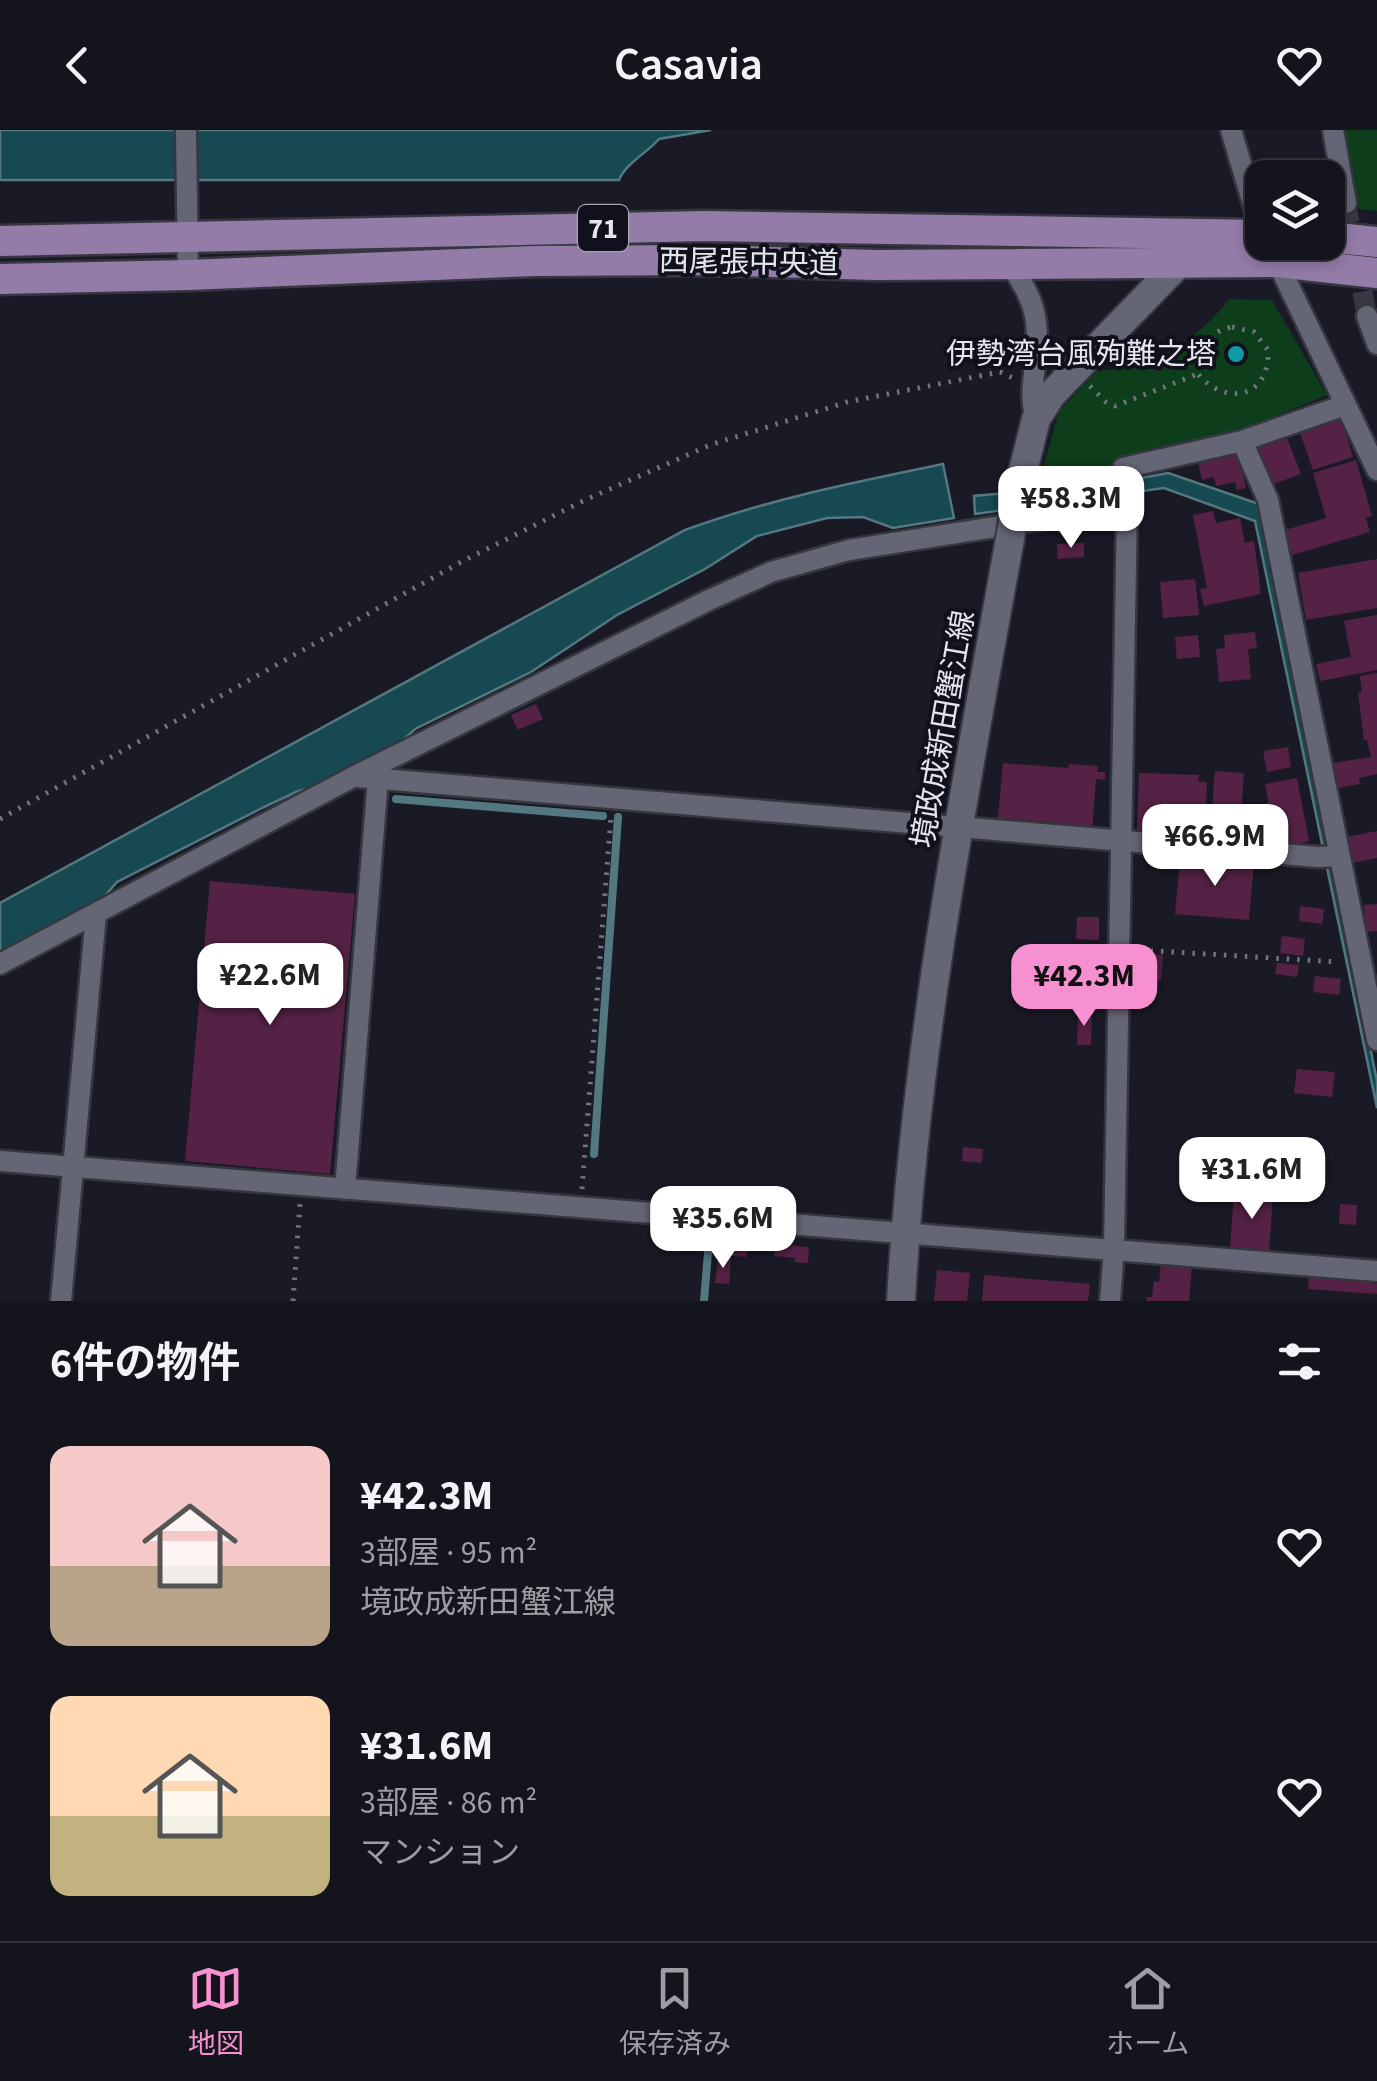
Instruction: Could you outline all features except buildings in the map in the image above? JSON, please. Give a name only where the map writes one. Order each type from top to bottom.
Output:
[{"type":"main road","name":"西尾張中央道","points":[[0,242],[188,226],[705,226],[1245,235]]},
{"type":"main road","name":"境政成新田蟹江線","points":[[901,1301],[904,1233],[925,1048],[958,828],[1020,483],[1036,419],[1052,394],[1206,236]]},
{"type":"main road","points":[[1345,239],[1377,242]]},
{"type":"main road","name":"西尾張中央道","points":[[0,279],[535,261],[1010,264],[1180,262],[1245,255]]},
{"type":"main road","name":"西尾張中央道","points":[[1312,260],[1377,273]]},
{"type":"street","points":[[186,130],[188,275]]},
{"type":"street","points":[[1232,130],[1245,176]]},
{"type":"street","points":[[1333,130],[1346,203]]},
{"type":"street","points":[[1276,260],[1377,470]]},
{"type":"street","points":[[1010,264],[1029,292],[1036,317],[1030,400],[1036,419]]},
{"type":"street","points":[[1368,316],[1377,344]]},
{"type":"street","points":[[1110,1301],[1127,506],[1123,468],[1242,441],[1345,405]]},
{"type":"street","points":[[1242,441],[1268,500],[1328,857],[1377,1040]]},
{"type":"street","points":[[0,964],[356,776],[771,572],[849,550],[1127,506]]},
{"type":"street","points":[[356,776],[1120,843],[1328,857]]},
{"type":"street","points":[[345,1189],[378,778]]},
{"type":"street","points":[[61,1301],[96,914]]},
{"type":"street","points":[[0,1162],[1377,1270]]},
{"type":"path","points":[[1223,329],[1254,332],[1268,350],[1262,380],[1244,393],[1220,392],[1198,374],[1205,342],[1223,329]]},
{"type":"path","points":[[1075,370],[1106,402],[1116,406],[1198,374]]},
{"type":"path","points":[[0,820],[462,562],[584,500],[710,444],[847,402],[1000,372],[1032,386]]},
{"type":"path","points":[[580,1207],[612,798]]},
{"type":"path","points":[[1118,948],[1341,962]]},
{"type":"path","points":[[293,1301],[302,1185]]},
{"type":"green space","points":[[1341,130],[1377,130],[1377,211],[1359,209]]},
{"type":"green space","points":[[1230,299],[1272,300],[1327,395],[1242,430],[1117,460],[1109,484],[1037,490],[1059,411],[1096,372],[1134,365],[1179,348]]},
{"type":"water","points":[[0,130],[711,130],[659,139],[619,180],[0,180]]},
{"type":"water","points":[[943,464],[954,518],[893,528],[863,517],[827,518],[757,536],[705,569],[617,615],[531,672],[415,729],[394,749],[320,787],[298,791],[264,807],[117,882],[103,898],[0,953],[0,903],[685,530],[781,500]]},
{"type":"water","points":[[1168,473],[1259,504],[1377,1081],[1377,1108],[1255,521],[1164,488],[975,514],[974,496],[1109,484]]},
{"type":"waterway","points":[[396,799],[603,816]]},
{"type":"waterway","points":[[594,1154],[618,817]]},
{"type":"waterway","points":[[704,1301],[710,1229]]},
{"type":"tunnel","points":[[1346,203],[1367,316]]},
{"type":"place","name":"伊勢湾台風殉難之塔","points":[[1236,354]]}]
